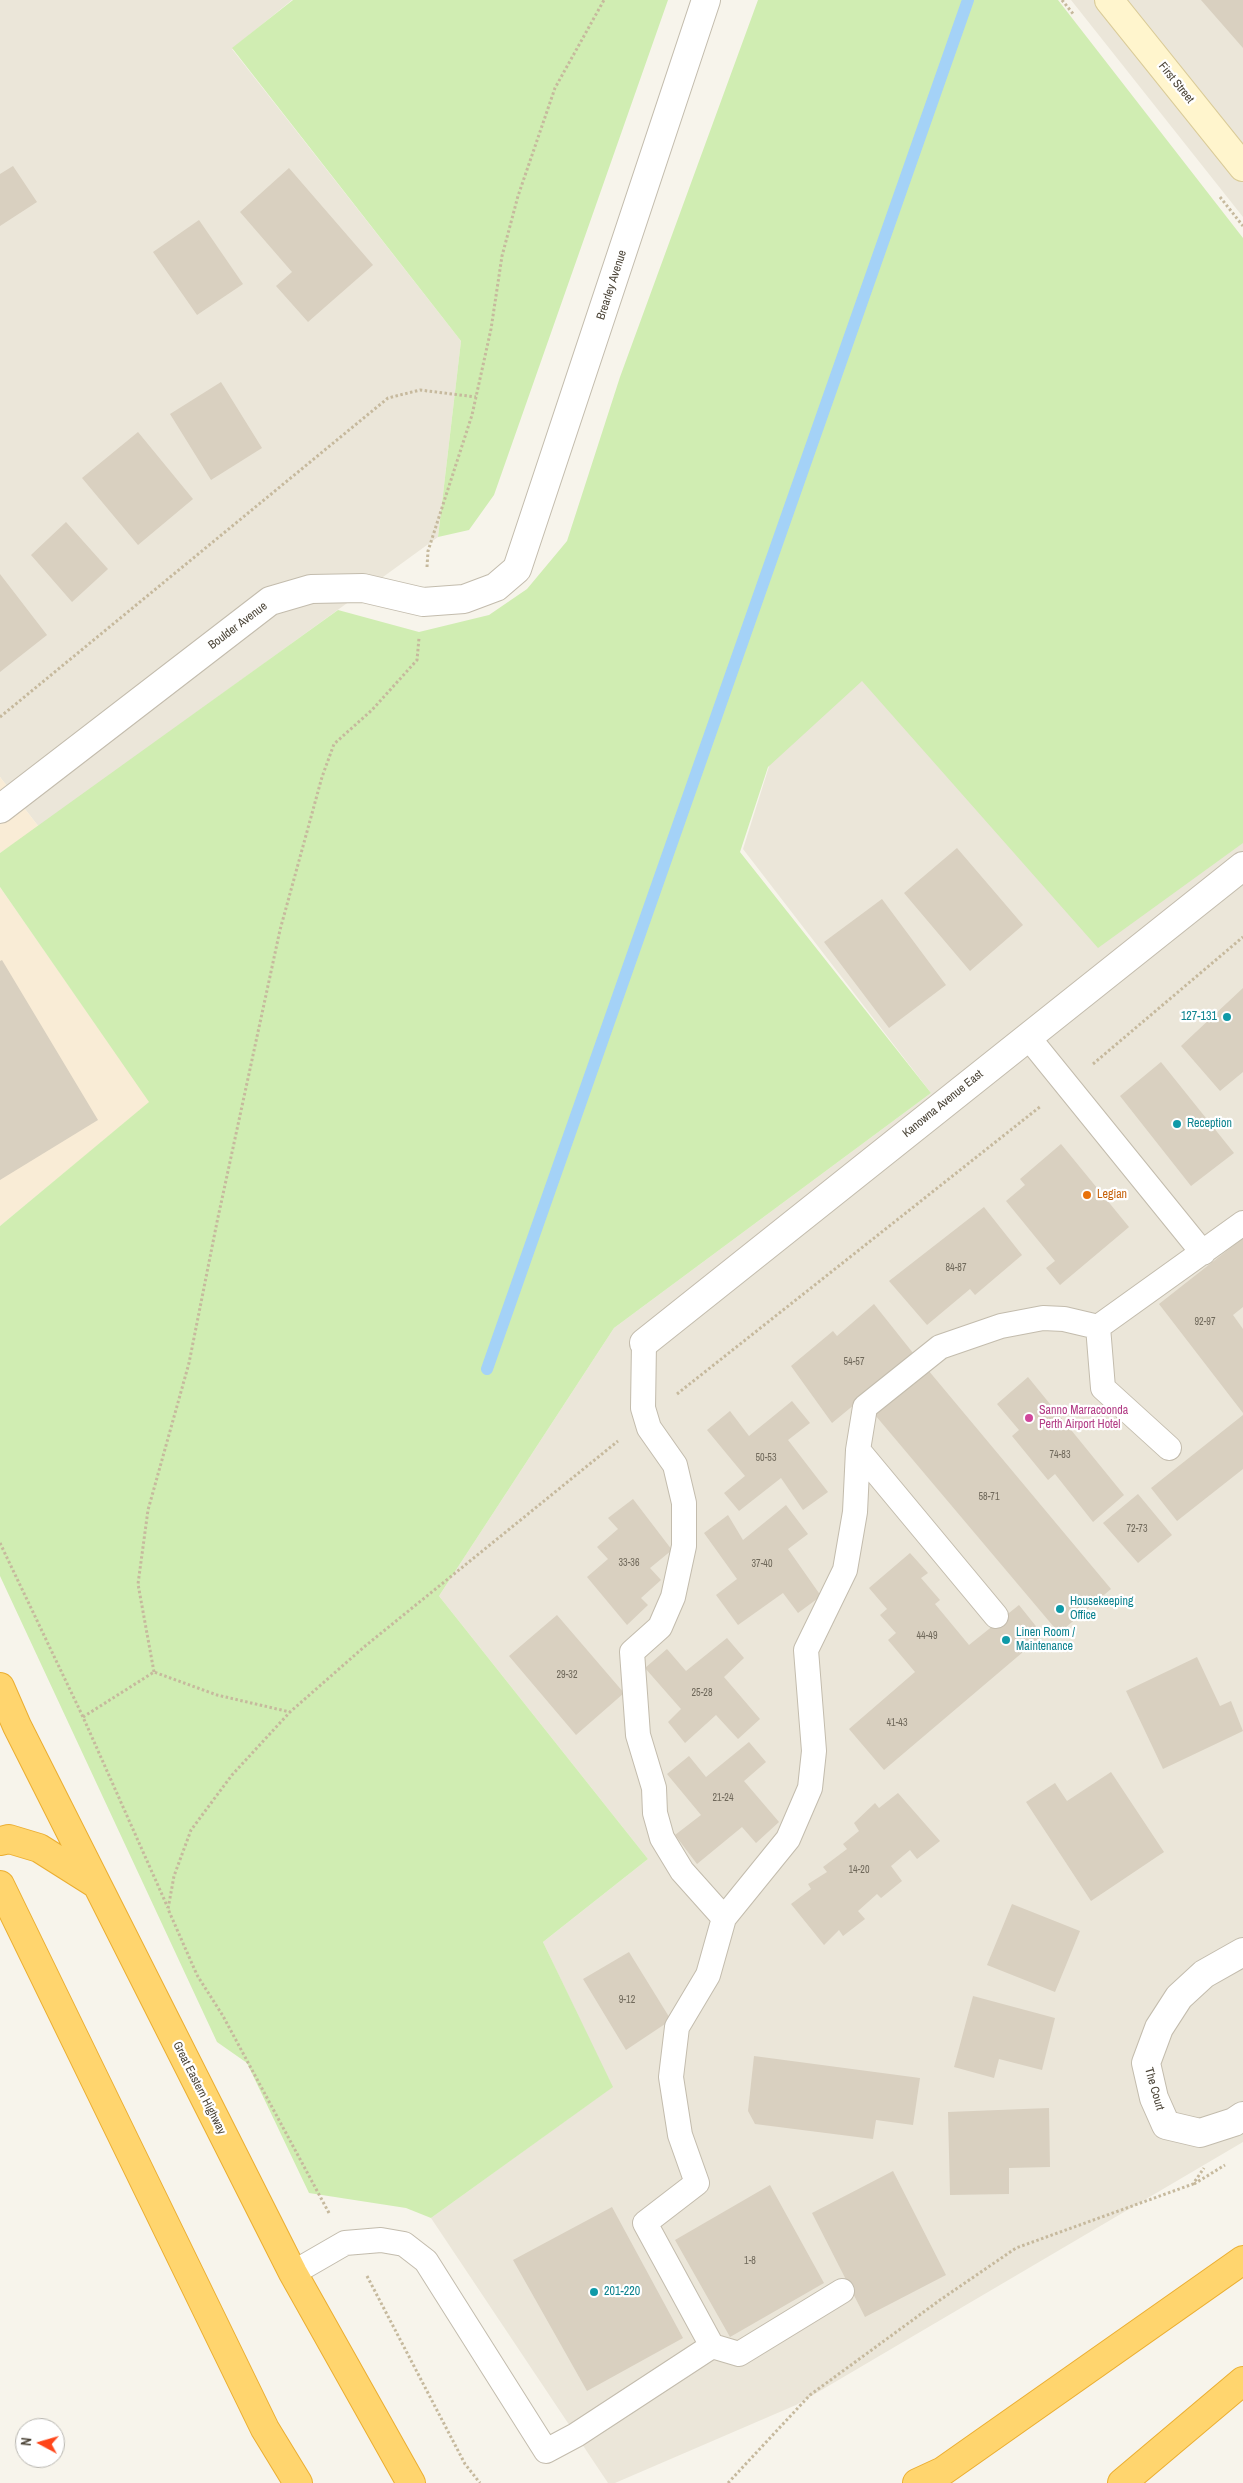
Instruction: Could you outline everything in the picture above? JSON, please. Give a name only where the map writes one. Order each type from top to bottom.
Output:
[{"type":"highway","name":"Great Eastern Highway","points":[[0,1687],[17,1726],[293,2273],[411,2483]]},
{"type":"highway","points":[[0,1841],[9,1839],[39,1848],[98,1885]]},
{"type":"highway","points":[[0,1885],[265,2429],[298,2483]]},
{"type":"highway","points":[[917,2483],[943,2471],[1243,2260]]},
{"type":"highway","points":[[1122,2483],[1243,2381]]},
{"type":"street","name":"Brearley Avenue","points":[[517,569],[706,0]]},
{"type":"street","name":"First Street","points":[[1109,0],[1243,167]]},
{"type":"street","name":"Boulder Avenue","points":[[0,809],[270,602],[310,589],[363,588],[423,602],[464,599],[496,587],[517,569]]},
{"type":"street","name":"Kanowna Avenue East","points":[[644,1344],[1243,866]]},
{"type":"street","name":"The Court","points":[[1239,2119],[1200,2133],[1166,2125],[1154,2098],[1146,2063],[1159,2028],[1179,1997],[1204,1974],[1243,1952]]},
{"type":"lane","points":[[1028,1037],[1203,1253]]},
{"type":"lane","points":[[842,2291],[739,2354],[712,2346],[645,2223],[697,2183],[680,2134],[671,2077],[677,2028],[708,1976],[724,1918],[788,1839],[810,1788],[814,1751],[806,1650],[845,1570],[855,1512],[858,1450],[865,1407],[940,1347],[1001,1326],[1043,1318],[1064,1319],[1098,1327],[1243,1223]]},
{"type":"lane","points":[[1098,1327],[1103,1388],[1170,1448]]},
{"type":"lane","points":[[644,1344],[643,1408],[646,1419],[675,1465],[684,1503],[684,1546],[673,1597],[660,1626],[632,1652],[638,1735],[654,1788],[655,1813],[662,1838],[682,1871],[724,1918]]},
{"type":"lane","points":[[858,1450],[996,1616]]},
{"type":"lane","points":[[293,2273],[345,2243],[381,2240],[404,2244],[426,2262],[546,2450],[576,2435],[712,2346]]},
{"type":"path","points":[[154,1672],[138,1584],[148,1510],[189,1363],[216,1222],[280,930],[322,777],[334,744],[372,710],[417,660],[428,552],[476,397],[491,329],[502,256],[518,196],[555,88],[604,0]]},
{"type":"path","points":[[0,717],[388,398],[420,390],[476,397]]},
{"type":"path","points":[[168,1908],[174,1876],[191,1830],[232,1775],[290,1712],[372,1641],[646,1419],[1068,1086],[1243,938]]},
{"type":"path","points":[[0,1543],[83,1716],[196,1974],[223,2016],[345,2243],[370,2282],[465,2464],[480,2483]]},
{"type":"path","points":[[154,1672],[217,1695],[290,1712]]},
{"type":"path","points":[[83,1716],[154,1672]]},
{"type":"path","points":[[1193,2184],[1239,2119]]},
{"type":"path","points":[[728,2483],[810,2396],[940,2300],[1016,2248],[1193,2184],[1226,2164]]},
{"type":"shaded area","points":[[0,0],[292,0],[232,49],[461,341],[438,537],[39,827],[0,777]]},
{"type":"shaded area","points":[[1071,0],[1243,0],[1243,217]]},
{"type":"shaded area","points":[[860,671],[1243,833],[1243,2142],[796,2405],[615,2483],[608,2483],[431,2218],[612,2087],[543,1942],[648,1859],[439,1596],[614,1328],[931,1093],[743,849],[772,757]]},
{"type":"shaded area","points":[[0,777],[39,827],[0,853]]},
{"type":"shaded area","points":[[0,887],[150,1102],[0,1226]]},
{"type":"green space","points":[[293,0],[668,0],[494,495],[469,530],[438,537],[461,341],[232,48]]},
{"type":"green space","points":[[758,0],[1058,0],[1243,238],[1243,843],[1098,948],[862,681],[768,767],[740,852],[931,1093],[614,1328],[439,1596],[648,1859],[543,1942],[613,2087],[431,2218],[406,2208],[309,2193],[247,2063],[217,2042],[0,1576],[0,1226],[149,1102],[0,887],[0,853],[338,610],[419,632],[489,615],[527,589],[567,541],[620,377]]},
{"type":"building","points":[[1201,0],[1243,0],[1243,48]]},
{"type":"building","points":[[13,166],[37,202],[0,226],[0,174]]},
{"type":"building","points":[[289,168],[373,265],[308,322],[276,286],[292,272],[240,212]]},
{"type":"building","points":[[199,220],[243,284],[197,315],[153,252]]},
{"type":"building","points":[[221,382],[262,448],[211,480],[170,414]]},
{"type":"building","points":[[138,432],[193,499],[138,545],[82,478]]},
{"type":"building","points":[[66,522],[108,569],[72,602],[31,555]]},
{"type":"building","points":[[0,574],[47,635],[0,672]]},
{"type":"building","points":[[957,848],[1023,925],[970,971],[904,893]]},
{"type":"building","points":[[882,899],[946,985],[889,1028],[824,942]]},
{"type":"building","points":[[2,960],[98,1120],[0,1180],[0,961]]},
{"type":"building","name":"127-131","points":[[1243,988],[1243,1072],[1220,1091],[1181,1046]]},
{"type":"building","name":"Reception","points":[[1161,1062],[1234,1153],[1191,1186],[1120,1096]]},
{"type":"building","points":[[1061,1144],[1129,1227],[1060,1285],[1046,1268],[1055,1261],[1006,1201],[1025,1185],[1020,1179]]},
{"type":"building","points":[[984,1207],[1022,1255],[975,1295],[970,1289],[927,1325],[889,1281]]},
{"type":"building","points":[[1243,1238],[1243,1307],[1233,1315],[1243,1329],[1243,1413],[1159,1304]]},
{"type":"building","points":[[874,1304],[917,1358],[872,1390],[832,1423],[791,1366],[833,1331],[837,1336]]},
{"type":"building","points":[[923,1364],[1111,1589],[1059,1633],[870,1409]]},
{"type":"building","points":[[1028,1377],[1124,1495],[1093,1522],[1055,1474],[1048,1480],[1012,1436],[1019,1430],[997,1404]]},
{"type":"building","points":[[792,1401],[810,1423],[788,1440],[828,1492],[803,1510],[781,1478],[739,1511],[724,1493],[745,1476],[707,1430],[730,1411],[749,1436]]},
{"type":"building","points":[[1243,1415],[1243,1469],[1177,1521],[1151,1488]]},
{"type":"building","points":[[1138,1494],[1172,1535],[1138,1563],[1103,1523]]},
{"type":"building","points":[[633,1499],[672,1550],[650,1568],[661,1580],[641,1598],[648,1605],[627,1625],[587,1577],[608,1559],[597,1547],[618,1529],[608,1518]]},
{"type":"building","points":[[786,1505],[808,1534],[788,1549],[821,1596],[798,1613],[783,1593],[738,1625],[716,1595],[737,1579],[704,1533],[728,1515],[743,1540]]},
{"type":"building","points":[[910,1553],[928,1573],[921,1578],[940,1600],[935,1604],[969,1645],[1019,1605],[1043,1635],[884,1770],[849,1729],[915,1672],[888,1640],[896,1633],[880,1615],[887,1609],[869,1588]]},
{"type":"building","points":[[557,1615],[624,1693],[576,1735],[509,1656]]},
{"type":"building","points":[[727,1638],[744,1658],[724,1677],[760,1719],[738,1739],[716,1715],[685,1743],[668,1722],[681,1709],[645,1668],[667,1649],[686,1671]]},
{"type":"building","points":[[1197,1657],[1220,1706],[1231,1701],[1243,1731],[1163,1769],[1126,1691]]},
{"type":"building","points":[[749,1742],[766,1762],[744,1781],[779,1822],[756,1843],[742,1827],[697,1864],[675,1835],[701,1815],[667,1774],[689,1756],[706,1777]]},
{"type":"building","points":[[1111,1772],[1164,1852],[1091,1901],[1026,1802],[1055,1783],[1067,1801]]},
{"type":"building","points":[[898,1793],[940,1841],[917,1859],[910,1850],[891,1866],[902,1881],[881,1898],[877,1894],[858,1911],[865,1919],[843,1936],[839,1930],[824,1945],[791,1904],[811,1889],[808,1884],[827,1872],[823,1867],[847,1849],[843,1844],[859,1831],[854,1823],[875,1803],[879,1808]]},
{"type":"building","points":[[1012,1904],[1080,1931],[1055,1992],[987,1965]]},
{"type":"building","points":[[629,1952],[671,2020],[626,2050],[583,1979]]},
{"type":"building","points":[[973,1996],[1055,2018],[1042,2070],[999,2059],[994,2078],[954,2067]]},
{"type":"building","points":[[754,2056],[920,2078],[913,2125],[876,2120],[873,2139],[755,2124],[748,2111]]},
{"type":"building","points":[[1049,2108],[1050,2167],[1009,2168],[1009,2194],[950,2195],[948,2112]]},
{"type":"building","points":[[893,2171],[946,2275],[865,2317],[812,2213]]},
{"type":"building","points":[[770,2185],[824,2283],[730,2337],[675,2240]]},
{"type":"building","name":"201-220","points":[[612,2207],[683,2338],[587,2391],[513,2260]]},
{"type":"waterway","points":[[487,1369],[968,0]]},
{"type":"place","name":"127-131","points":[[1227,1017]]},
{"type":"place","name":"Reception","points":[[1177,1124]]},
{"type":"place","name":"Legian","points":[[1087,1195]]},
{"type":"place","name":"Sanno Marracoonda Perth Airport Hotel","points":[[1029,1418]]},
{"type":"place","name":"Housekeeping Office","points":[[1060,1609]]},
{"type":"place","name":"Linen Room / Maintenance","points":[[1006,1640]]},
{"type":"place","name":"201-220","points":[[594,2292]]}]
